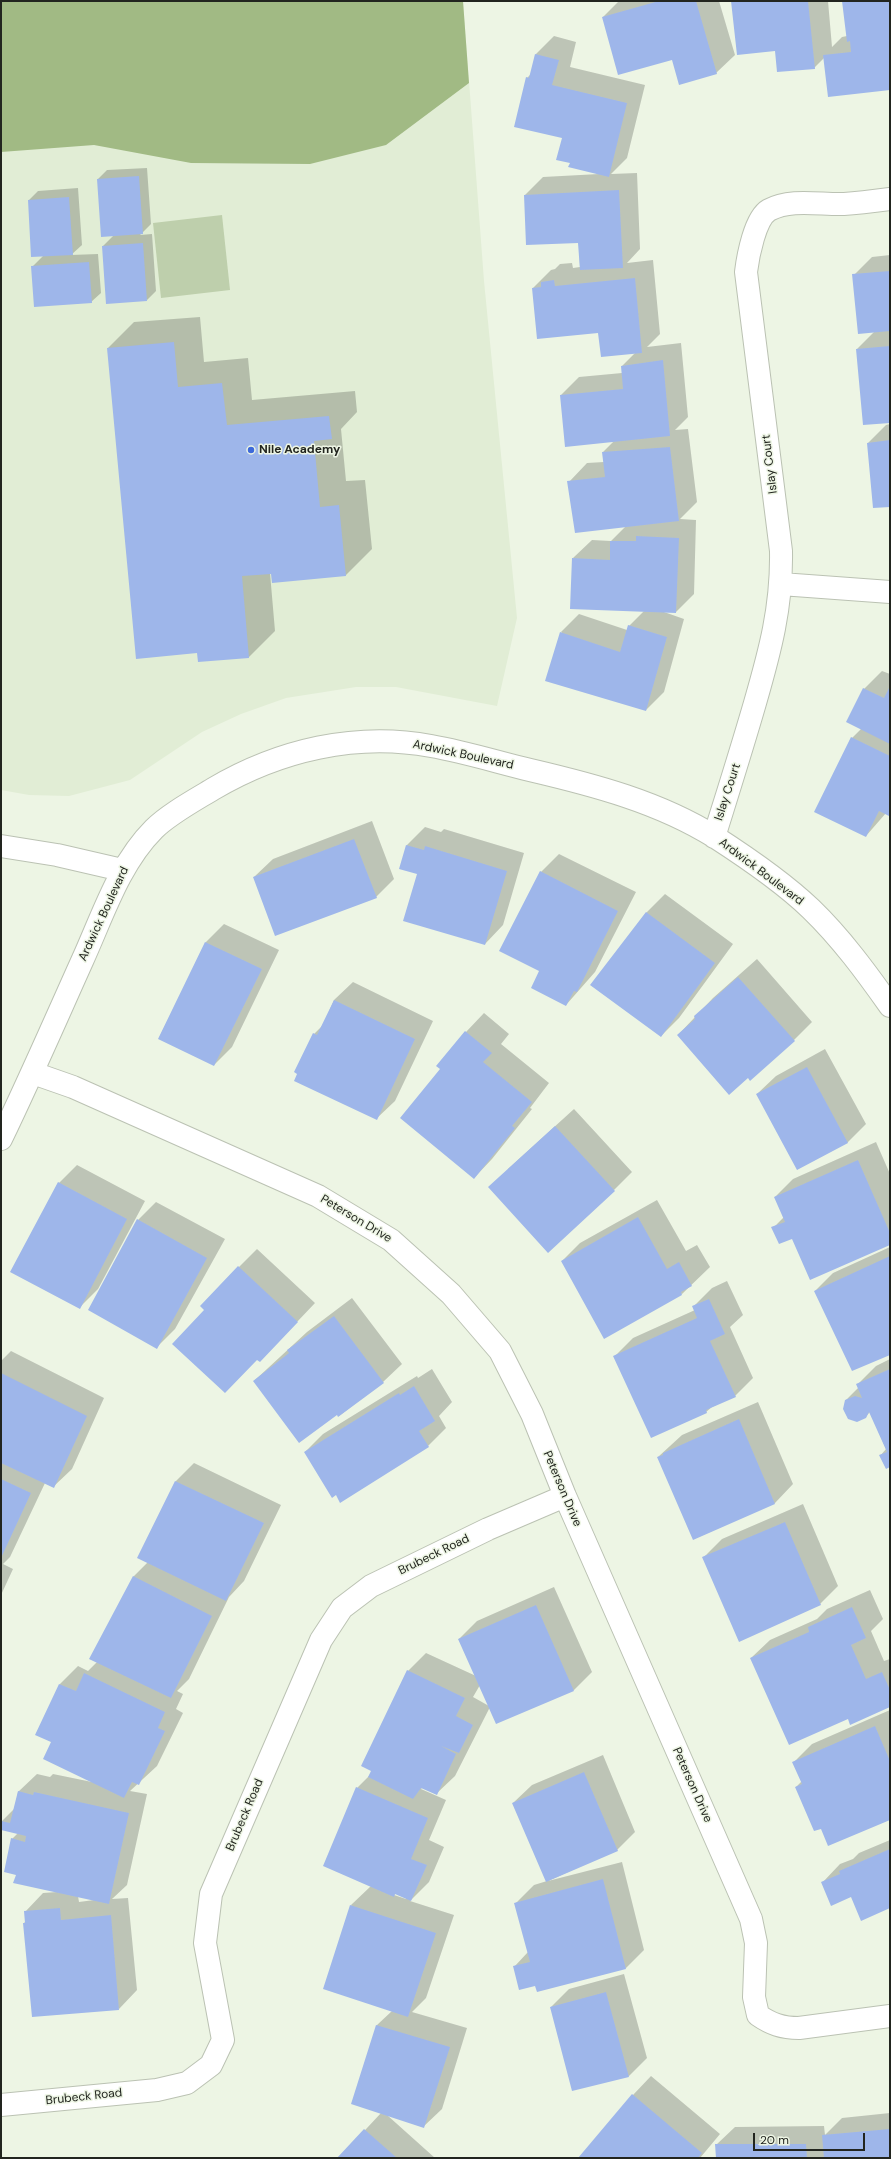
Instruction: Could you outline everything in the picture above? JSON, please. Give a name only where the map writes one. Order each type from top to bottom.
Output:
[{"type":"street","name":"Islay Court","points":[[714,837],[736,768],[766,662],[776,622],[781,584],[781,551],[746,272],[749,251],[757,227],[768,210],[788,204],[844,204],[890,199]]},
{"type":"street","points":[[781,584],[890,592]]},
{"type":"street","name":"Ardwick Boulevard","points":[[1,1139],[33,1073],[122,870],[154,828],[196,799],[239,774],[281,756],[364,741],[431,746],[587,784],[665,811],[714,837],[758,867],[810,908],[856,958],[890,1006]]},
{"type":"street","points":[[1,846],[57,855],[122,870]]},
{"type":"street","name":"Peterson Drive","points":[[33,1073],[73,1086],[318,1196],[392,1240],[451,1294],[500,1351],[532,1414],[565,1496],[751,1919],[756,1943],[754,1997],[758,2014],[771,2024],[784,2028],[799,2028],[890,2016]]},
{"type":"street","name":"Brubeck Road","points":[[1,2105],[157,2090],[187,2083],[211,2065],[223,2040],[205,1943],[211,1894],[321,1640],[342,1608],[371,1586],[488,1530],[565,1496]]},
{"type":"shaded area","name":"Nile Academy","points":[[1,1],[463,1],[484,281],[517,618],[497,706],[396,687],[356,687],[286,698],[241,714],[202,732],[130,780],[69,796],[29,795],[1,790]]},
{"type":"shaded area","points":[[222,215],[230,290],[161,298],[153,223]]},
{"type":"green space","points":[[1,1],[463,1],[469,83],[386,145],[310,164],[191,163],[94,145],[1,152]]},
{"type":"building","points":[[659,1],[696,1],[717,74],[679,85],[672,60],[618,75],[602,17]]},
{"type":"building","points":[[731,1],[808,1],[815,69],[777,72],[775,51],[737,55]]},
{"type":"building","points":[[842,1],[890,1],[890,90],[828,97],[823,55],[851,52],[850,41],[847,42]]},
{"type":"building","points":[[535,54],[559,60],[552,85],[627,103],[609,177],[568,167],[570,163],[556,160],[562,138],[514,127],[526,77],[529,78]]},
{"type":"building","points":[[139,176],[143,234],[101,237],[97,179]]},
{"type":"building","points":[[619,190],[623,268],[580,270],[578,243],[526,245],[524,195]]},
{"type":"building","points":[[69,197],[73,255],[31,257],[28,200]]},
{"type":"building","points":[[143,243],[147,301],[106,304],[102,246]]},
{"type":"building","points":[[89,262],[92,303],[34,307],[31,266]]},
{"type":"building","points":[[890,271],[890,331],[858,334],[852,274]]},
{"type":"building","points":[[635,278],[642,353],[601,357],[598,333],[537,339],[532,288],[541,287],[541,282],[554,280],[555,286]]},
{"type":"building","points":[[174,342],[178,387],[222,383],[227,425],[329,416],[332,439],[314,441],[320,507],[339,505],[346,576],[272,583],[271,574],[242,576],[249,658],[198,662],[197,653],[136,659],[107,348]]},
{"type":"building","points":[[890,346],[890,423],[863,425],[856,349]]},
{"type":"building","points":[[663,360],[670,436],[565,447],[560,395],[623,389],[621,366]]},
{"type":"building","points":[[890,440],[890,507],[873,508],[867,443]]},
{"type":"building","points":[[670,447],[679,521],[575,533],[567,481],[605,477],[602,452]]},
{"type":"building","points":[[636,536],[679,538],[676,613],[570,609],[572,558],[610,560],[610,541],[636,541]]},
{"type":"building","points":[[628,625],[667,637],[646,711],[545,681],[560,632],[620,652]]},
{"type":"building","points":[[890,686],[890,744],[846,722],[863,688],[884,698]]},
{"type":"building","points":[[851,737],[890,756],[890,813],[889,816],[879,811],[866,837],[814,812]]},
{"type":"building","points":[[354,839],[377,898],[275,936],[253,877]]},
{"type":"building","points":[[406,845],[424,850],[425,846],[507,871],[485,945],[403,921],[417,874],[399,869]]},
{"type":"building","points":[[540,871],[618,911],[577,992],[574,991],[566,1006],[531,988],[539,971],[499,951]]},
{"type":"building","points":[[646,912],[715,963],[661,1037],[590,985]]},
{"type":"building","points":[[205,942],[262,969],[214,1066],[158,1039]]},
{"type":"building","points":[[738,977],[795,1041],[750,1081],[748,1078],[729,1095],[677,1035],[695,1019],[694,1016]]},
{"type":"building","points":[[334,1000],[415,1039],[377,1120],[294,1081],[297,1074],[294,1072],[313,1033],[317,1035]]},
{"type":"building","points":[[465,1031],[492,1053],[483,1062],[532,1102],[512,1126],[515,1128],[474,1179],[400,1118],[440,1069],[436,1066]]},
{"type":"building","points":[[807,1067],[848,1143],[797,1170],[756,1094]]},
{"type":"building","points":[[555,1126],[615,1191],[548,1253],[488,1187]]},
{"type":"building","points":[[858,1160],[890,1233],[890,1245],[810,1280],[792,1239],[779,1244],[771,1227],[785,1222],[774,1197]]},
{"type":"building","points":[[58,1182],[127,1219],[80,1309],[10,1272]]},
{"type":"building","points":[[638,1217],[667,1269],[679,1262],[692,1286],[681,1292],[682,1295],[604,1339],[561,1261]]},
{"type":"building","points":[[137,1219],[207,1258],[157,1349],[88,1310]]},
{"type":"building","points":[[890,1256],[890,1355],[852,1371],[814,1291]]},
{"type":"building","points":[[238,1266],[298,1322],[260,1362],[257,1360],[225,1393],[172,1344],[204,1310],[200,1306]]},
{"type":"building","points":[[709,1299],[725,1334],[710,1341],[736,1397],[706,1410],[707,1413],[651,1438],[613,1356],[697,1318],[692,1306]]},
{"type":"building","points":[[334,1316],[384,1383],[338,1417],[337,1415],[299,1443],[253,1381],[289,1353],[287,1350]]},
{"type":"building","points":[[890,1369],[890,1467],[886,1469],[879,1455],[887,1452],[869,1412],[866,1418],[857,1422],[848,1419],[843,1409],[845,1400],[855,1396],[862,1398],[856,1384]]},
{"type":"building","points":[[1,1373],[87,1416],[54,1488],[1,1463]]},
{"type":"building","points":[[414,1386],[435,1421],[419,1431],[429,1447],[340,1503],[336,1495],[332,1498],[304,1452],[399,1393],[400,1395]]},
{"type":"building","points":[[739,1419],[775,1504],[693,1540],[657,1457]]},
{"type":"building","points":[[1,1479],[31,1493],[1,1558]]},
{"type":"building","points":[[175,1481],[264,1523],[226,1601],[137,1558]]},
{"type":"building","points":[[785,1522],[821,1605],[739,1642],[702,1557]]},
{"type":"building","points":[[133,1576],[212,1616],[171,1698],[89,1659]]},
{"type":"building","points":[[536,1605],[574,1691],[496,1724],[458,1639]]},
{"type":"building","points":[[852,1607],[866,1638],[851,1645],[866,1679],[882,1672],[890,1690],[890,1707],[850,1725],[848,1719],[789,1745],[750,1658],[809,1632],[808,1627]]},
{"type":"building","points":[[407,1670],[465,1698],[456,1716],[473,1725],[459,1753],[441,1746],[456,1754],[437,1795],[421,1788],[413,1799],[368,1777],[371,1771],[361,1766]]},
{"type":"building","points":[[84,1673],[165,1712],[158,1728],[165,1731],[139,1785],[132,1782],[124,1798],[43,1759],[51,1742],[35,1735],[59,1684],[76,1691]]},
{"type":"building","points":[[875,1726],[890,1761],[890,1820],[828,1846],[821,1829],[814,1831],[795,1787],[802,1784],[792,1762]]},
{"type":"building","points":[[584,1772],[618,1851],[546,1882],[512,1803]]},
{"type":"building","points":[[356,1787],[428,1818],[411,1859],[427,1865],[411,1901],[395,1894],[394,1897],[323,1866]]},
{"type":"building","points":[[18,1791],[33,1795],[34,1792],[129,1813],[109,1904],[13,1883],[16,1875],[4,1872],[11,1838],[25,1842],[26,1836],[1,1830],[1,1821],[10,1823]]},
{"type":"building","points":[[890,1849],[890,1908],[861,1921],[851,1897],[831,1906],[821,1882],[840,1874],[839,1871]]},
{"type":"building","points":[[603,1879],[626,1969],[537,1992],[535,1986],[519,1990],[513,1966],[530,1962],[514,1903]]},
{"type":"building","points":[[350,1905],[436,1933],[408,2017],[323,1989]]},
{"type":"building","points":[[60,1908],[61,1920],[111,1915],[119,2010],[32,2017],[23,1923],[25,1923],[24,1911]]},
{"type":"building","points":[[606,1992],[629,2077],[572,2091],[550,2007]]},
{"type":"building","points":[[376,2025],[450,2047],[424,2128],[351,2104]]},
{"type":"building","points":[[632,2094],[702,2153],[698,2158],[578,2158]]},
{"type":"building","points":[[364,2129],[397,2158],[337,2158]]},
{"type":"building","points":[[890,2129],[890,2158],[824,2158],[822,2135]]},
{"type":"building","points":[[715,2144],[806,2144],[807,2158],[716,2158]]},
{"type":"place","name":"Nile Academy","points":[[251,450]]}]
